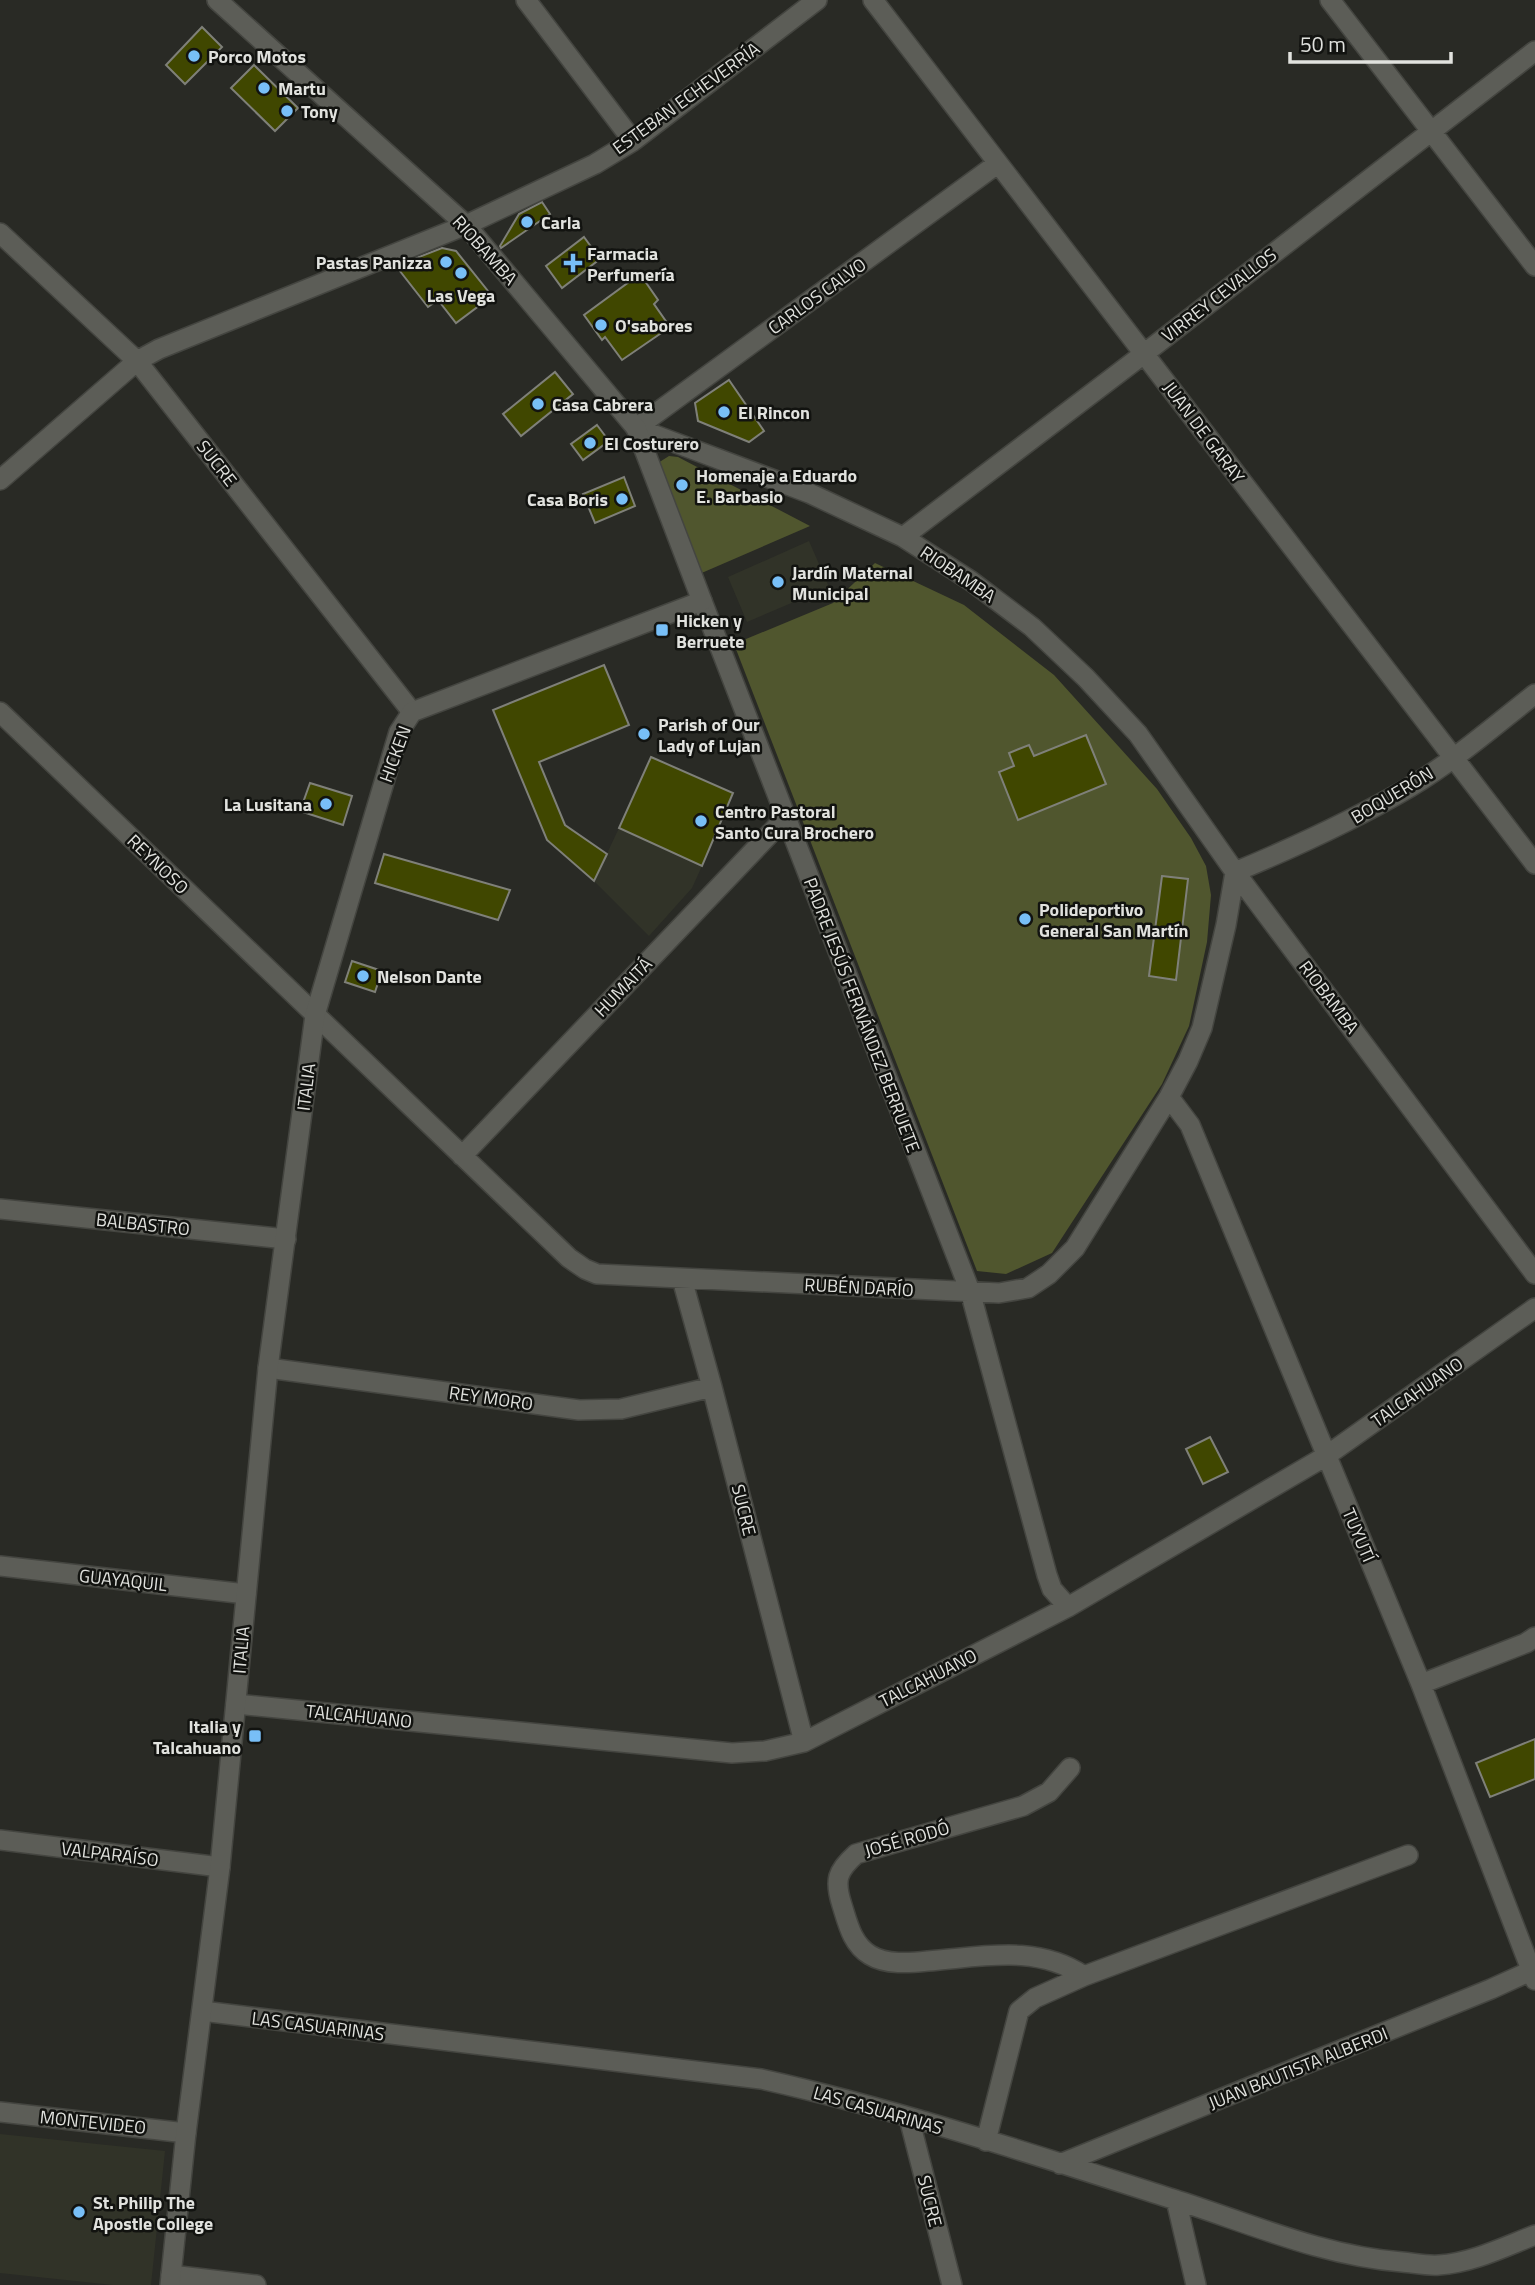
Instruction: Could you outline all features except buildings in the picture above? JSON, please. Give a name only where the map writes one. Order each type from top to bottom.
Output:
[{"type":"street","name":"RIOBAMBA","points":[[217,0],[466,225],[636,428],[809,493],[902,537],[971,581],[1032,627],[1086,678],[1138,734],[1235,872],[1535,1274]]},
{"type":"street","points":[[526,0],[633,141]]},
{"type":"street","name":"ESTEBAN ECHEVERRÍA","points":[[0,480],[137,362],[159,349],[466,225],[594,164],[633,141],[817,0]]},
{"type":"street","name":"JUAN DE GARAY","points":[[873,0],[1535,864]]},
{"type":"street","points":[[1330,0],[1535,267]]},
{"type":"street","name":"VIRREY CEVALLOS","points":[[902,537],[1535,51]]},
{"type":"street","name":"CARLOS CALVO","points":[[636,428],[997,164]]},
{"type":"street","name":"SUCRE","points":[[0,233],[137,362],[412,712]]},
{"type":"street","name":"PADRE JESÚS FERNÁNDEZ BERRUETE","points":[[636,428],[970,1292],[1047,1575],[1052,1589],[1068,1607]]},
{"type":"street","name":"HICKEN","points":[[315,1015],[399,732],[412,712],[702,601]]},
{"type":"street","name":"BOQUERÓN","points":[[1235,872],[1355,817],[1411,786],[1535,694]]},
{"type":"street","name":"REYNOSO","points":[[0,712],[315,1015]]},
{"type":"street","name":"HUMAITÁ","points":[[462,1156],[785,818]]},
{"type":"street","name":"RUBÉN DARÍO","points":[[315,1015],[569,1258],[597,1274],[999,1293],[1028,1288],[1049,1274],[1075,1248],[1170,1097],[1202,1028],[1226,925],[1235,872]]},
{"type":"street","name":"ITALIA","points":[[170,2280],[220,1867],[268,1368],[315,1015]]},
{"type":"street","name":"TUYUTÍ","points":[[1170,1097],[1190,1125],[1421,1684],[1534,1973]]},
{"type":"street","name":"BALBASTRO","points":[[0,1209],[286,1239]]},
{"type":"street","name":"SUCRE","points":[[682,1279],[804,1742]]},
{"type":"street","name":"TALCAHUANO","points":[[236,1704],[732,1754],[765,1751],[804,1742],[1068,1607],[1326,1456],[1535,1308]]},
{"type":"street","name":"REY MORO","points":[[268,1368],[579,1410],[621,1409],[712,1387]]},
{"type":"street","name":"GUAYAQUIL","points":[[0,1566],[246,1594]]},
{"type":"street","points":[[1421,1684],[1526,1643],[1535,1637]]},
{"type":"street","name":"JOSÉ RODÓ","points":[[1070,1768],[1049,1792],[1023,1806],[856,1854],[842,1867],[838,1877],[839,1896],[852,1937],[869,1955],[885,1962],[1008,1954],[1045,1957],[1068,1965],[1084,1976]]},
{"type":"street","name":"VALPARAÍSO","points":[[0,1840],[220,1867]]},
{"type":"street","points":[[986,2141],[1019,2011],[1035,1998],[1084,1976],[1408,1854]]},
{"type":"street","name":"JUAN BAUTISTA ALBERDI","points":[[1060,2164],[1534,1973]]},
{"type":"street","name":"LAS CASUARINAS","points":[[202,2011],[761,2079],[819,2092],[986,2141],[1176,2200],[1312,2247],[1385,2261],[1438,2265],[1468,2260],[1535,2235]]},
{"type":"street","name":"MONTEVIDEO","points":[[0,2112],[186,2133]]},
{"type":"street","name":"SUCRE","points":[[909,2118],[952,2285]]},
{"type":"street","points":[[1176,2200],[1196,2285]]},
{"type":"street","points":[[170,2280],[256,2285]]},
{"type":"shaded area","name":"Jardín Maternal Municipal","points":[[809,541],[829,587],[747,622],[728,577]]},
{"type":"shaded area","points":[[619,828],[702,866],[692,888],[649,936],[594,881]]},
{"type":"shaded area","name":"St. Philip The Apostle College","points":[[0,2134],[165,2151],[151,2285],[113,2285],[0,2273]]},
{"type":"green space","points":[[669,456],[678,457],[810,526],[697,575],[658,463]]},
{"type":"green space","name":"Polideportivo General San Martín","points":[[875,563],[964,605],[1054,675],[1157,789],[1191,838],[1206,866],[1211,895],[1207,942],[1189,1026],[1162,1084],[1052,1253],[1006,1274],[977,1271],[734,644],[833,603]]},
{"type":"place","name":"Porco Motos","points":[[194,56]]},
{"type":"place","name":"Martu","points":[[264,88]]},
{"type":"place","name":"Tony","points":[[287,111]]},
{"type":"place","name":"Carla","points":[[527,222]]},
{"type":"place","name":"Pastas Panizza","points":[[446,262]]},
{"type":"place","name":"Farmacia Perfumería","points":[[573,263]]},
{"type":"place","name":"Las Vega","points":[[461,273]]},
{"type":"place","name":"O'sabores","points":[[601,325]]},
{"type":"place","name":"Casa Cabrera","points":[[538,404]]},
{"type":"place","name":"El Rincon","points":[[724,412]]},
{"type":"place","name":"El Costurero","points":[[590,443]]},
{"type":"place","name":"Homenaje a Eduardo E. Barbasio","points":[[682,485]]},
{"type":"place","name":"Casa Boris","points":[[622,499]]},
{"type":"place","name":"Jardín Maternal Municipal","points":[[778,582]]},
{"type":"place","name":"Hicken y Berruete","points":[[662,630]]},
{"type":"place","name":"Parish of Our Lady of Lujan","points":[[644,734]]},
{"type":"place","name":"La Lusitana","points":[[326,804]]},
{"type":"place","name":"Centro Pastoral Santo Cura Brochero","points":[[701,821]]},
{"type":"place","name":"Polideportivo General San Martín","points":[[1025,919]]},
{"type":"place","name":"Nelson Dante","points":[[363,976]]},
{"type":"place","name":"Italia y Talcahuano","points":[[255,1736]]},
{"type":"place","name":"St. Philip The Apostle College","points":[[79,2212]]}]
